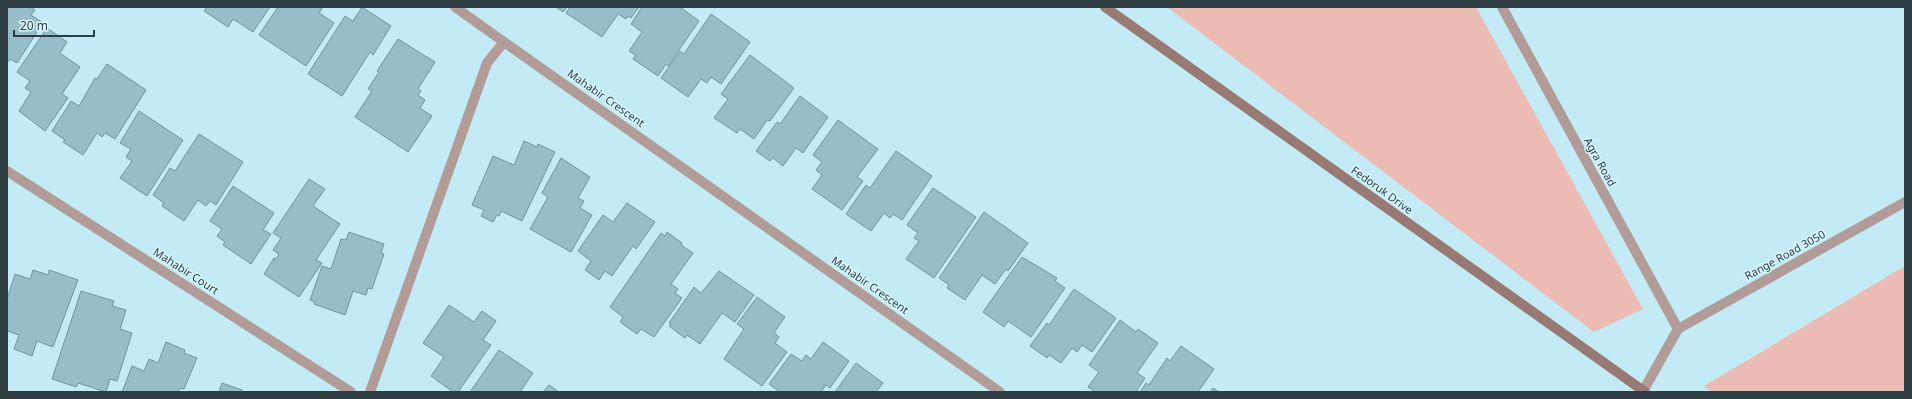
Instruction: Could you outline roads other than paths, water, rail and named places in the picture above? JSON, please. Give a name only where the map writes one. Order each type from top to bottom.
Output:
[{"type":"main road","name":"Fedoruk Drive","points":[[1105,7],[1644,391]]},
{"type":"street","points":[[370,392],[487,63],[504,42],[455,7]]},
{"type":"street","name":"Agra Road","points":[[1502,7],[1678,329]]},
{"type":"street","name":"Mahabir Crescent","points":[[504,42],[1000,392]]},
{"type":"street","name":"Mahabir Court","points":[[7,171],[351,392]]},
{"type":"street","name":"Range Road 3050","points":[[1678,329],[1905,202]]},
{"type":"street","points":[[1644,391],[1678,329]]}]
